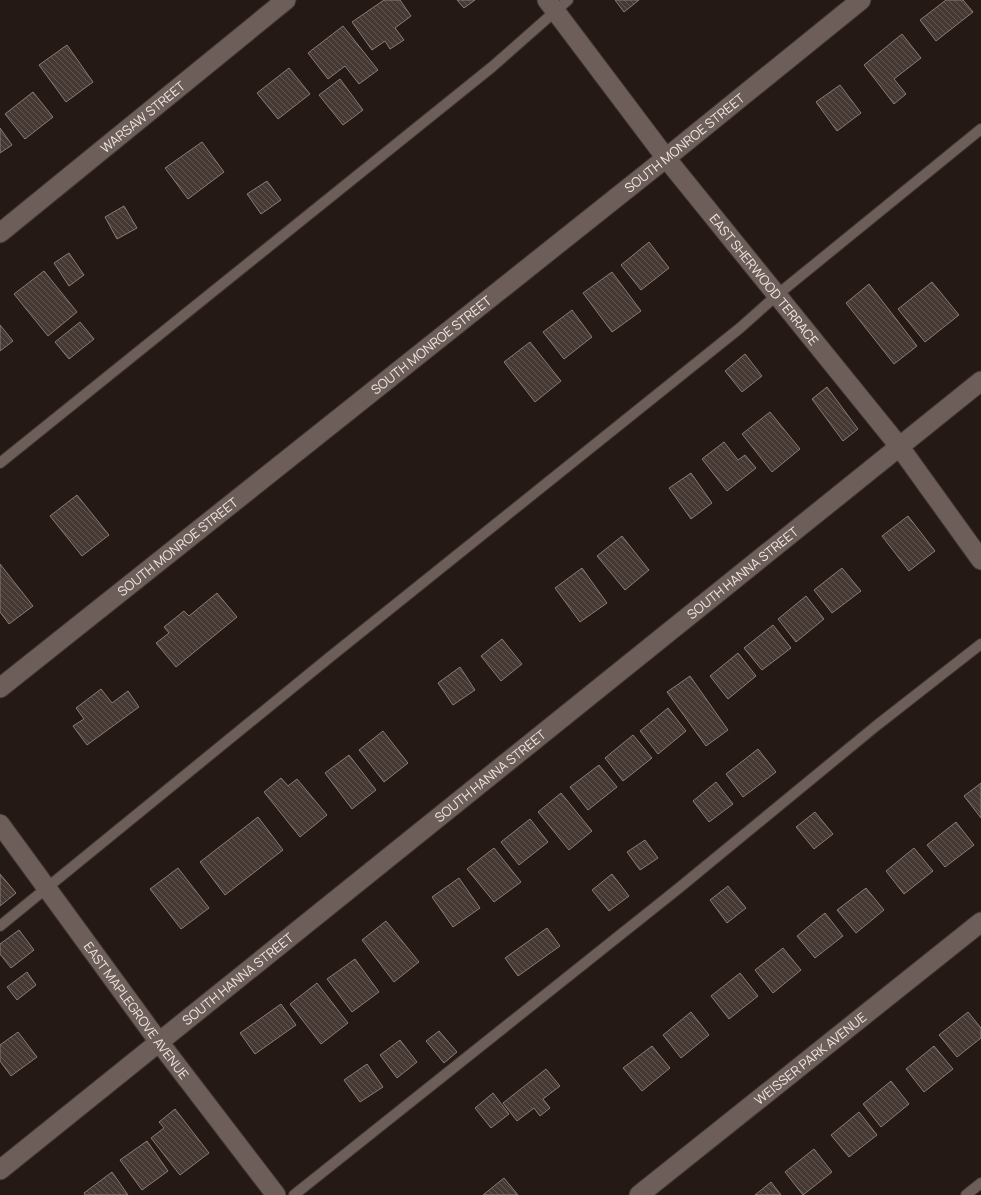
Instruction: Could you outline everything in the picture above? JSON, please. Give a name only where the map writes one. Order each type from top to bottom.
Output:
[{"type":"street","name":"WARSAW STREET","points":[[0,233],[286,0]]},
{"type":"street","name":"SOUTH MONROE STREET","points":[[0,688],[666,158],[861,0]]},
{"type":"street","name":"EAST SHERWOOD TERRACE","points":[[556,3],[666,158],[899,446],[981,560]]},
{"type":"street","name":"SOUTH HANNA STREET","points":[[0,1170],[981,381]]},
{"type":"street","name":"EAST MAPLEGROVE AVENUE","points":[[0,824],[159,1042],[276,1195]]},
{"type":"street","name":"WEISSER PARK AVENUE","points":[[639,1195],[981,922]]},
{"type":"lane","points":[[0,463],[492,67],[547,20],[556,3]]},
{"type":"lane","points":[[0,926],[46,887],[740,328],[777,295],[981,129]]},
{"type":"lane","points":[[294,1195],[679,888],[876,726],[981,644]]},
{"type":"lane","points":[[966,1195],[981,1182]]},
{"type":"building","points":[[384,0],[400,0],[411,16],[395,28],[404,40],[390,49],[385,41],[372,50],[352,22]]},
{"type":"building","points":[[457,0],[475,0],[464,8]]},
{"type":"building","points":[[615,0],[639,0],[624,12]]},
{"type":"building","points":[[946,0],[963,0],[973,12],[936,41],[920,20]]},
{"type":"building","points":[[343,26],[378,70],[359,84],[345,66],[328,79],[308,53]]},
{"type":"building","points":[[902,34],[921,58],[894,79],[906,94],[894,104],[864,65]]},
{"type":"building","points":[[67,45],[93,82],[66,102],[39,65]]},
{"type":"building","points":[[289,68],[310,94],[278,119],[257,93]]},
{"type":"building","points":[[340,79],[363,110],[343,125],[319,95]]},
{"type":"building","points":[[840,85],[861,113],[837,131],[816,102]]},
{"type":"building","points":[[33,92],[53,117],[25,139],[5,114]]},
{"type":"building","points":[[0,128],[12,145],[0,153]]},
{"type":"building","points":[[202,142],[224,172],[188,199],[165,168]]},
{"type":"building","points":[[267,181],[281,200],[261,214],[247,194]]},
{"type":"building","points":[[124,206],[137,228],[117,239],[105,217]]},
{"type":"building","points":[[649,242],[669,268],[641,290],[621,265]]},
{"type":"building","points":[[69,253],[84,275],[69,286],[54,263]]},
{"type":"building","points":[[44,271],[77,312],[48,336],[14,294]]},
{"type":"building","points":[[612,272],[641,311],[612,332],[583,293]]},
{"type":"building","points":[[932,282],[959,315],[925,342],[898,309]]},
{"type":"building","points":[[869,284],[917,346],[894,364],[846,303]]},
{"type":"building","points":[[572,310],[592,337],[564,359],[543,332]]},
{"type":"building","points":[[80,322],[94,339],[69,359],[55,342]]},
{"type":"building","points":[[0,325],[13,341],[0,351]]},
{"type":"building","points":[[530,342],[561,381],[535,402],[504,362]]},
{"type":"building","points":[[745,354],[762,376],[742,392],[725,371]]},
{"type":"building","points":[[827,387],[858,429],[843,441],[812,399]]},
{"type":"building","points":[[770,412],[800,449],[772,472],[742,434]]},
{"type":"building","points":[[724,442],[738,460],[745,455],[756,468],[727,491],[702,459]]},
{"type":"building","points":[[691,473],[712,503],[691,519],[669,488]]},
{"type":"building","points":[[77,495],[109,535],[82,556],[50,516]]},
{"type":"building","points":[[908,516],[935,551],[909,571],[882,536]]},
{"type":"building","points":[[622,536],[649,570],[625,590],[597,556]]},
{"type":"building","points":[[0,564],[33,606],[9,624],[0,612]]},
{"type":"building","points":[[582,568],[607,603],[580,622],[555,588]]},
{"type":"building","points":[[842,568],[861,591],[832,613],[814,590]]},
{"type":"building","points":[[217,593],[237,617],[176,667],[156,643],[169,633],[164,627],[184,611],[189,616]]},
{"type":"building","points":[[806,596],[824,619],[796,642],[778,619]]},
{"type":"building","points":[[773,625],[791,648],[762,670],[744,648]]},
{"type":"building","points":[[502,639],[522,664],[501,681],[481,656]]},
{"type":"building","points":[[738,653],[756,676],[728,699],[710,676]]},
{"type":"building","points":[[460,667],[475,690],[453,705],[438,683]]},
{"type":"building","points":[[690,676],[728,730],[706,746],[667,692]]},
{"type":"building","points":[[101,689],[112,703],[128,691],[139,707],[87,745],[73,726],[84,719],[76,708]]},
{"type":"building","points":[[668,708],[686,731],[658,754],[640,731]]},
{"type":"building","points":[[383,731],[408,763],[384,782],[359,750]]},
{"type":"building","points":[[633,735],[652,758],[623,781],[605,758]]},
{"type":"building","points":[[758,749],[776,772],[743,797],[726,774]]},
{"type":"building","points":[[349,755],[376,790],[352,809],[325,773]]},
{"type":"building","points":[[599,765],[617,787],[588,810],[570,787]]},
{"type":"building","points":[[281,778],[288,786],[297,779],[327,815],[300,837],[264,792]]},
{"type":"building","points":[[716,782],[733,804],[709,822],[693,801]]},
{"type":"building","points":[[981,783],[981,818],[964,796]]},
{"type":"building","points":[[561,793],[592,831],[569,850],[538,812]]},
{"type":"building","points":[[815,812],[833,834],[814,849],[796,827]]},
{"type":"building","points":[[258,817],[283,850],[225,895],[200,862]]},
{"type":"building","points":[[530,819],[548,842],[519,865],[501,842]]},
{"type":"building","points":[[956,822],[974,845],[945,867],[927,845]]},
{"type":"building","points":[[645,840],[658,858],[640,870],[627,852]]},
{"type":"building","points":[[494,848],[521,882],[494,902],[467,869]]},
{"type":"building","points":[[914,848],[933,871],[904,894],[886,871]]},
{"type":"building","points":[[178,868],[209,908],[181,929],[150,889]]},
{"type":"building","points":[[0,874],[16,893],[0,906]]},
{"type":"building","points":[[612,874],[629,896],[609,911],[592,890]]},
{"type":"building","points":[[459,878],[480,908],[453,927],[432,897]]},
{"type":"building","points":[[728,886],[746,908],[727,923],[710,900]]},
{"type":"building","points":[[866,888],[884,910],[856,933],[837,910]]},
{"type":"building","points":[[825,913],[843,936],[815,958],[797,936]]},
{"type":"building","points":[[386,921],[419,962],[394,982],[362,940]]},
{"type":"building","points":[[547,928],[560,946],[518,976],[505,958]]},
{"type":"building","points":[[19,930],[34,950],[11,968],[0,954],[0,944]]},
{"type":"building","points":[[783,948],[801,970],[773,993],[755,970]]},
{"type":"building","points":[[355,959],[379,992],[352,1012],[327,979]]},
{"type":"building","points":[[27,972],[36,985],[17,1000],[7,987]]},
{"type":"building","points":[[740,973],[758,996],[729,1019],[711,996]]},
{"type":"building","points":[[317,983],[348,1023],[321,1044],[290,1004]]},
{"type":"building","points":[[281,1004],[296,1025],[255,1054],[240,1033]]},
{"type":"building","points":[[691,1012],[709,1035],[681,1058],[663,1035]]},
{"type":"building","points":[[968,1012],[981,1028],[981,1038],[957,1057],[939,1035]]},
{"type":"building","points":[[439,1031],[457,1052],[444,1063],[426,1041]]},
{"type":"building","points":[[18,1032],[37,1057],[11,1076],[0,1061],[0,1045]]},
{"type":"building","points":[[400,1040],[417,1062],[397,1078],[380,1055]]},
{"type":"building","points":[[652,1046],[670,1068],[642,1091],[623,1068]]},
{"type":"building","points":[[934,1046],[953,1069],[924,1092],[906,1069]]},
{"type":"building","points":[[367,1064],[383,1087],[360,1102],[344,1080]]},
{"type":"building","points":[[546,1069],[560,1086],[543,1099],[550,1108],[540,1116],[534,1108],[517,1121],[503,1103]]},
{"type":"building","points":[[891,1081],[909,1104],[881,1127],[863,1104]]},
{"type":"building","points":[[493,1093],[509,1114],[491,1128],[475,1108]]},
{"type":"building","points":[[175,1109],[209,1153],[180,1175],[151,1138],[164,1128],[159,1122]]},
{"type":"building","points":[[859,1112],[877,1135],[849,1157],[831,1135]]},
{"type":"building","points":[[147,1141],[168,1171],[142,1190],[120,1160]]},
{"type":"building","points":[[814,1149],[832,1172],[803,1195],[785,1172]]},
{"type":"building","points":[[112,1172],[128,1195],[85,1195],[84,1193]]},
{"type":"building","points":[[504,1178],[518,1195],[483,1195]]},
{"type":"building","points":[[771,1182],[781,1195],[755,1195]]}]
